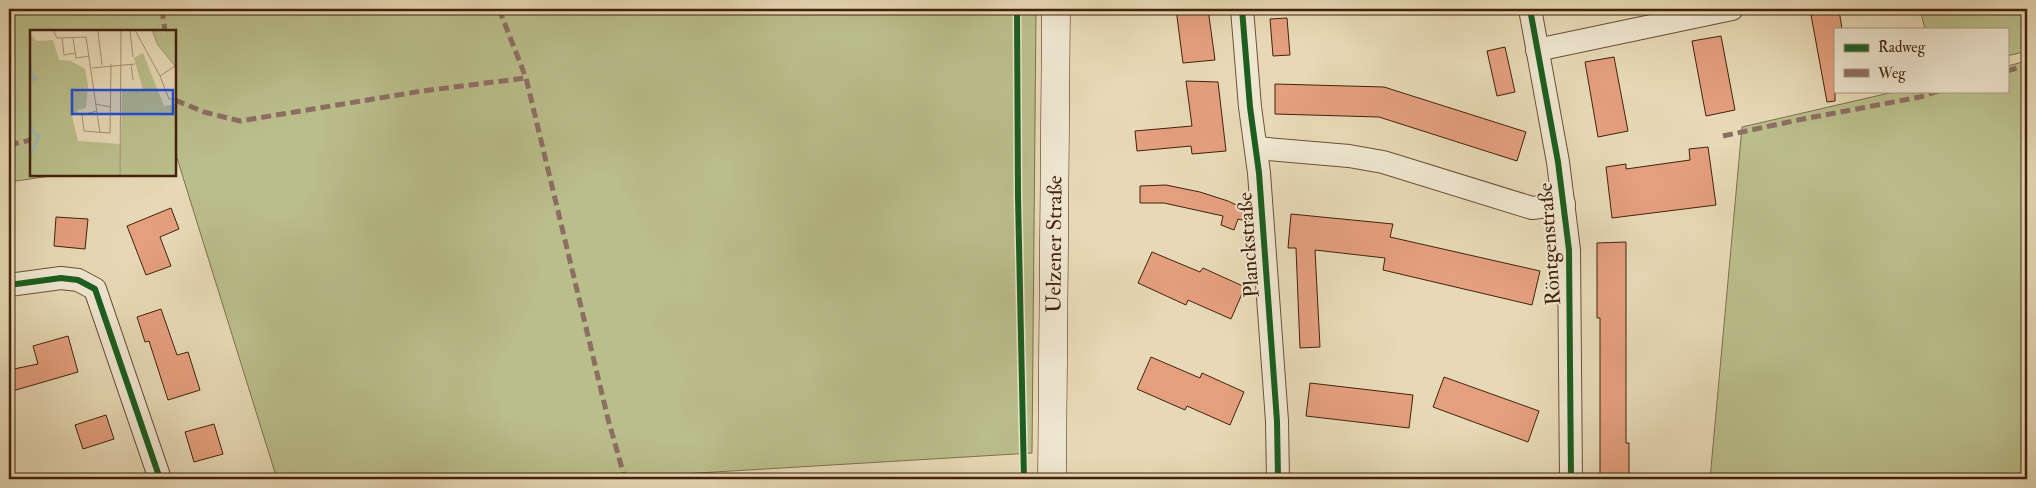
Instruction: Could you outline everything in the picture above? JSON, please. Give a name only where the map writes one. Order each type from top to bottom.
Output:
[{"type":"main road","name":"Uelzener Straße","points":[[1052,479],[1056,9]]},
{"type":"street","name":"Planckstraße","points":[[1242,9],[1250,107],[1256,148],[1277,421],[1278,479]]},
{"type":"street","name":"Röntgenstraße","points":[[1530,9],[1558,162],[1569,250],[1571,479]]},
{"type":"street","points":[[1537,50],[1732,9]]},
{"type":"street","points":[[1256,148],[1349,156],[1383,162],[1532,208],[1564,204]]},
{"type":"street","points":[[9,285],[61,278],[78,280],[95,289],[160,479]]},
{"type":"green space","points":[[9,9],[1036,9],[1032,453],[598,479],[277,479],[176,158],[176,30],[30,30],[30,176],[50,176],[9,182]]},
{"type":"green space","points":[[1920,9],[2027,9],[2027,51],[2008,56],[2008,28],[1925,28]]},
{"type":"green space","points":[[2027,61],[2027,479],[1710,479],[1742,127],[1894,92],[2008,92],[2008,66]]},
{"type":"building","points":[[1176,9],[1208,9],[1215,60],[1183,63]]},
{"type":"building","points":[[1839,10],[1842,28],[1834,28],[1835,101],[1827,102],[1811,15]]},
{"type":"building","points":[[1287,18],[1290,55],[1273,56],[1270,19]]},
{"type":"building","points":[[1721,36],[1735,110],[1706,116],[1692,41]]},
{"type":"building","points":[[1505,47],[1515,92],[1497,96],[1487,51]]},
{"type":"building","points":[[1614,57],[1628,131],[1598,137],[1585,62]]},
{"type":"building","points":[[1186,81],[1218,82],[1226,151],[1192,154],[1191,146],[1137,151],[1135,131],[1192,126]]},
{"type":"building","points":[[1275,84],[1384,87],[1526,132],[1517,161],[1379,117],[1275,114]]},
{"type":"building","points":[[1708,147],[1716,205],[1612,218],[1606,167],[1626,164],[1626,169],[1690,160],[1689,149]]},
{"type":"building","points":[[1166,185],[1200,192],[1228,201],[1249,211],[1249,222],[1238,219],[1234,230],[1221,225],[1223,216],[1164,203],[1140,203],[1140,186]]},
{"type":"building","points":[[171,208],[179,229],[160,237],[171,266],[146,275],[127,226]]},
{"type":"building","points":[[1291,214],[1393,224],[1390,237],[1540,271],[1532,305],[1383,270],[1385,258],[1315,250],[1320,347],[1300,348],[1296,248],[1288,248]]},
{"type":"building","points":[[56,217],[88,219],[85,249],[54,246]]},
{"type":"building","points":[[1626,242],[1626,443],[1629,443],[1629,479],[1600,479],[1600,318],[1597,318],[1597,243]]},
{"type":"building","points":[[1152,252],[1200,272],[1203,268],[1245,287],[1231,319],[1188,300],[1186,305],[1138,283]]},
{"type":"building","points":[[161,309],[177,355],[188,352],[200,390],[168,400],[149,341],[145,342],[137,317]]},
{"type":"building","points":[[68,336],[78,372],[9,392],[9,370],[38,364],[33,346]]},
{"type":"building","points":[[1151,357],[1200,378],[1202,373],[1244,392],[1230,425],[1187,406],[1185,410],[1137,389]]},
{"type":"building","points":[[1444,377],[1539,411],[1528,442],[1433,407]]},
{"type":"building","points":[[1310,383],[1413,395],[1409,428],[1306,416]]},
{"type":"building","points":[[106,415],[114,439],[83,449],[75,425]]},
{"type":"building","points":[[214,424],[223,454],[194,462],[185,432]]},
{"type":"marked path","points":[[162,9],[165,30]]},
{"type":"marked path","points":[[499,9],[526,78],[608,419],[625,479]]},
{"type":"marked path","points":[[2008,71],[2027,65]]},
{"type":"marked path","points":[[176,100],[204,112],[240,121],[422,91],[526,78]]},
{"type":"marked path","points":[[1723,136],[1920,97],[1936,92]]},
{"type":"marked path","points":[[9,145],[30,140]]},
{"type":"cycle path","points":[[1017,9],[1018,197],[1024,479]]},
{"type":"cycle path","points":[[1242,9],[1250,107],[1259,173],[1277,421],[1278,479]]},
{"type":"cycle path","points":[[1530,9],[1558,162],[1569,250],[1571,479]]},
{"type":"cycle path","points":[[9,285],[61,278],[78,280],[95,289],[160,479]]}]
